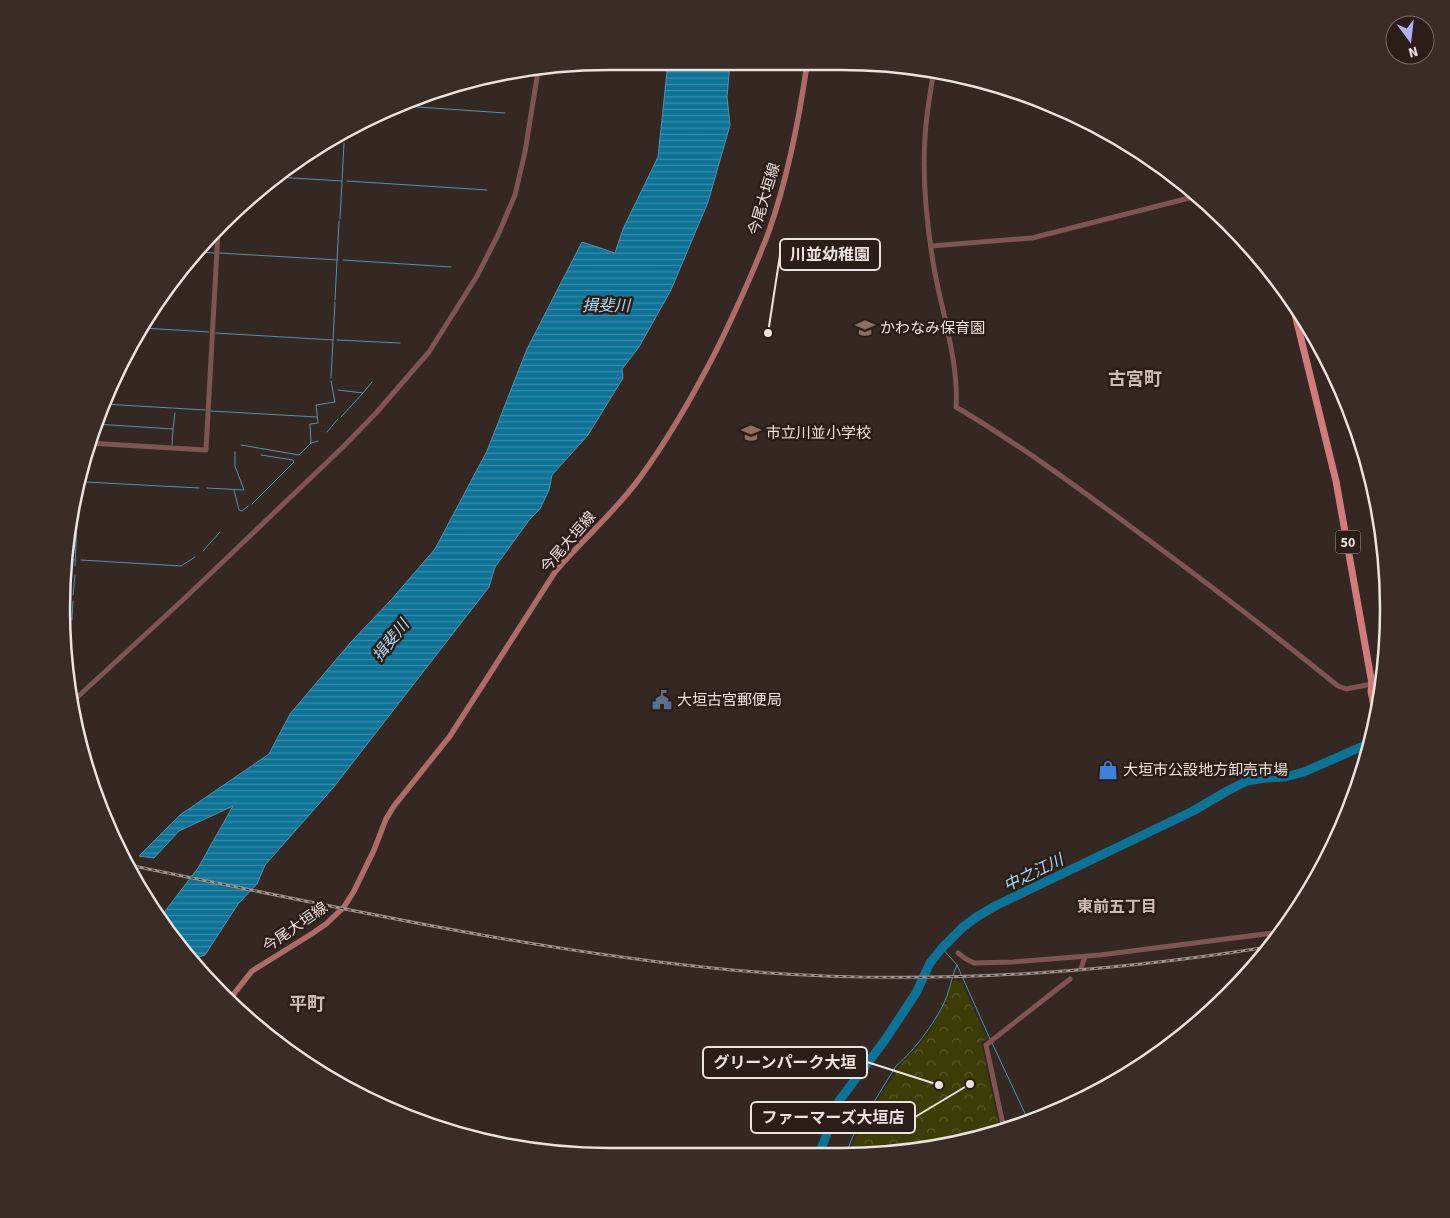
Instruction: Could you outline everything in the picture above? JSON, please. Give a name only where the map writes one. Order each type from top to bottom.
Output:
[{"type":"main road","name":"今尾大垣線","points":[[234,995],[252,971],[326,924],[344,907],[354,891],[374,850],[386,819],[394,806],[450,736],[555,572],[627,495],[672,429],[701,380],[726,330],[749,280],[769,229],[791,150],[806,70]]},
{"type":"main road","name":"50","points":[[1298,324],[1336,481],[1372,684],[1372,699]]},
{"type":"street","points":[[78,698],[343,447],[377,412],[429,352],[477,276],[498,235],[514,195],[525,152],[537,75]]},
{"type":"street","points":[[933,78],[927,116],[924,158],[931,246],[941,306],[954,365],[956,407],[998,432],[1082,490],[1343,688],[1354,688],[1372,684]]},
{"type":"street","points":[[931,246],[1032,238],[1189,198]]},
{"type":"street","points":[[96,444],[206,450],[218,239]]},
{"type":"street","points":[[958,953],[966,959],[984,964],[1085,957],[1272,933]]},
{"type":"street","points":[[1081,968],[1085,957]]},
{"type":"street","points":[[1003,1123],[986,1046],[988,1042],[1070,979]]},
{"type":"green space","points":[[953,981],[961,981],[987,1039],[981,1042],[999,1124],[946,1138],[876,1147],[851,1148],[859,1130],[899,1067],[928,1034],[948,997]]},
{"type":"water","name":"揖斐川","points":[[667,70],[729,70],[727,97],[730,125],[708,202],[671,290],[639,347],[622,369],[623,378],[588,435],[552,475],[549,490],[540,509],[530,519],[495,567],[489,587],[333,788],[265,865],[257,884],[238,904],[205,955],[198,957],[164,912],[198,868],[233,806],[179,831],[154,858],[139,856],[180,815],[269,754],[290,714],[351,642],[391,600],[435,549],[487,451],[527,349],[582,242],[615,253],[623,229],[658,157]]},
{"type":"waterway","points":[[415,107],[505,113]]},
{"type":"waterway","points":[[340,219],[344,143]]},
{"type":"waterway","points":[[286,178],[342,181]]},
{"type":"waterway","points":[[347,181],[487,190]]},
{"type":"waterway","points":[[335,300],[339,221]]},
{"type":"waterway","points":[[205,252],[214,253]]},
{"type":"waterway","points":[[219,253],[338,260]]},
{"type":"waterway","points":[[343,260],[451,267]]},
{"type":"waterway","points":[[331,378],[335,302]]},
{"type":"waterway","points":[[149,328],[209,332]]},
{"type":"waterway","points":[[216,333],[333,340]]},
{"type":"waterway","points":[[337,340],[400,343]]},
{"type":"waterway","points":[[241,445],[299,455],[311,443],[310,424],[318,423],[316,405],[335,402],[331,381]]},
{"type":"waterway","points":[[363,393],[372,382]]},
{"type":"waterway","points":[[338,390],[363,393],[341,417]]},
{"type":"waterway","points":[[110,404],[205,410]]},
{"type":"waterway","points":[[211,411],[317,417]]},
{"type":"waterway","points":[[103,425],[173,429],[175,413]]},
{"type":"waterway","points":[[327,432],[338,419]]},
{"type":"waterway","points":[[172,445],[173,429]]},
{"type":"waterway","points":[[311,443],[318,441]]},
{"type":"waterway","points":[[207,488],[244,490],[235,466],[235,452]]},
{"type":"waterway","points":[[252,504],[294,462],[293,460],[261,455]]},
{"type":"waterway","points":[[85,482],[199,488]]},
{"type":"waterway","points":[[234,490],[239,510],[242,511],[248,506]]},
{"type":"waterway","points":[[75,566],[77,526]]},
{"type":"waterway","points":[[203,551],[220,532]]},
{"type":"waterway","points":[[81,560],[181,566],[195,557]]},
{"type":"waterway","points":[[73,595],[75,575]]},
{"type":"waterway","points":[[72,620],[73,601]]},
{"type":"waterway","name":"中之江川","points":[[821,1148],[832,1115],[839,1101],[885,1040],[916,993],[930,963],[963,927],[997,905],[1193,811],[1247,781],[1285,777],[1304,772],[1363,746]]},
{"type":"waterway","points":[[942,948],[957,965],[990,1039]]},
{"type":"waterway","points":[[848,1148],[853,1136],[896,1066],[918,1043],[938,1014],[947,996],[957,965]]},
{"type":"waterway","points":[[992,1043],[1026,1115]]},
{"type":"railway","points":[[136,867],[353,911],[504,939],[656,962],[799,975],[866,977],[1001,975],[1135,965],[1259,948]]},
{"type":"place","name":"かわなみ保育園","points":[[865,328]]},
{"type":"place","name":"川並幼稚園","points":[[768,333]]},
{"type":"place","name":"市立川並小学校","points":[[751,433]]},
{"type":"place","name":"大垣古宮郵便局","points":[[662,700]]},
{"type":"place","name":"大垣市公設地方卸売市場","points":[[1108,770]]},
{"type":"place","name":"ファーマーズ大垣店","points":[[970,1084]]},
{"type":"place","name":"グリーンパーク大垣","points":[[939,1085]]},
{"type":"district","name":"古宮町","points":[[1135,379]]},
{"type":"district","name":"東前五丁目","points":[[1117,906]]},
{"type":"district","name":"平町","points":[[307,1004]]}]
